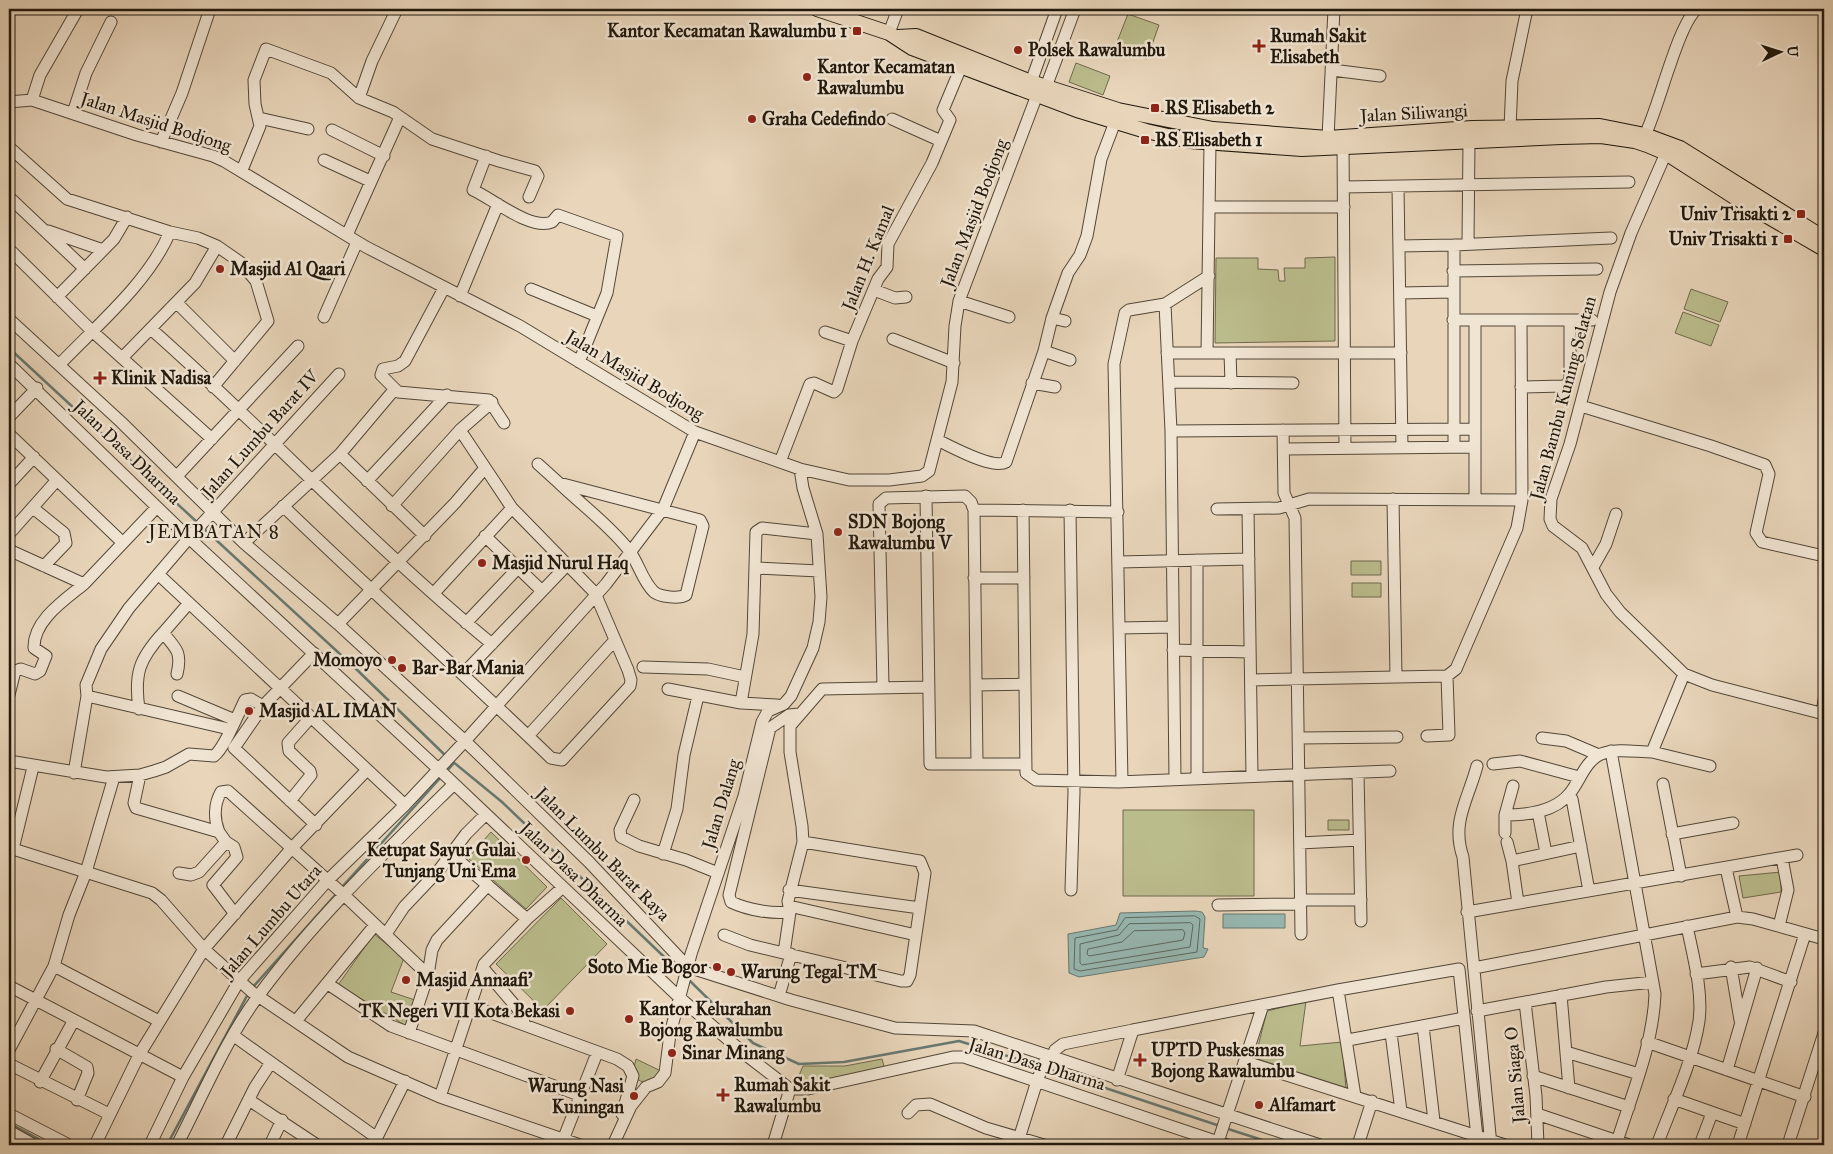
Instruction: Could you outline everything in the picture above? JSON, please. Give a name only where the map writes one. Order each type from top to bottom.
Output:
[{"type":"main road","points":[[817,9],[837,12],[894,35],[912,48],[961,67],[996,74]]},
{"type":"main road","points":[[894,35],[916,36],[996,74]]},
{"type":"main road","name":"Jalan Siliwangi","points":[[996,74],[1115,122],[1181,140],[1210,144],[1302,149],[1343,142],[1510,128],[1600,126],[1645,135],[1680,148],[1785,220]]},
{"type":"main road","name":"Jalan Siliwangi","points":[[996,74],[1031,82],[1042,91],[1118,110],[1214,130],[1328,138],[1343,142],[1469,141],[1601,136],[1636,141],[1666,153],[1815,236],[1824,249]]},
{"type":"street","points":[[32,100],[40,75],[78,9]]},
{"type":"street","points":[[161,142],[182,94],[210,9]]},
{"type":"street","points":[[359,98],[372,61],[397,9]]},
{"type":"street","points":[[894,35],[898,9]]},
{"type":"street","points":[[1031,82],[1057,9]]},
{"type":"street","name":"Jalan Masjid Bodjong","points":[[9,102],[32,100],[161,142],[213,156],[242,170],[352,238],[444,288],[520,326],[695,432],[800,469],[859,481],[922,476],[929,471],[952,382],[955,326],[959,301],[1051,72],[1074,9]]},
{"type":"street","points":[[1328,138],[1334,9]]},
{"type":"street","points":[[1510,128],[1512,82],[1527,9]]},
{"type":"street","points":[[1645,135],[1693,10]]},
{"type":"street","points":[[73,114],[86,74],[111,22]]},
{"type":"street","points":[[242,170],[260,126],[260,118],[255,104],[254,75],[266,49],[324,69],[337,77],[359,98],[383,107],[432,139],[536,171],[538,176],[529,196]]},
{"type":"street","name":"Jalan H. Kamal","points":[[780,462],[809,385],[814,383],[836,391],[852,341],[874,290],[887,267],[888,244],[896,226],[932,163],[950,120],[943,110],[961,67]]},
{"type":"street","points":[[1036,67],[1051,72]]},
{"type":"street","points":[[1332,70],[1380,76]]},
{"type":"street","points":[[324,317],[370,181],[384,156],[400,117]]},
{"type":"street","points":[[260,118],[308,129]]},
{"type":"street","points":[[892,118],[941,141]]},
{"type":"street","points":[[937,440],[991,464],[1006,462],[1044,351],[1052,318],[1068,273],[1080,255],[1087,236],[1099,166],[1115,122]]},
{"type":"street","points":[[332,130],[384,156]]},
{"type":"street","points":[[1207,353],[1210,144],[1214,130]]},
{"type":"street","points":[[1468,243],[1469,141]]},
{"type":"street","points":[[1343,142],[1345,448]]},
{"type":"street","points":[[9,147],[62,196],[102,211],[127,217],[170,232],[198,238],[216,246],[240,262],[256,281],[268,321],[213,387]]},
{"type":"street","name":"Jalan Bambu Kuning Selatan","points":[[1666,153],[1622,256],[1604,310],[1581,406],[1551,499],[1550,519],[1553,526],[1577,542],[1606,594],[1620,612],[1684,674],[1712,685],[1823,714]]},
{"type":"street","points":[[486,156],[473,190],[540,224],[552,222],[558,215],[616,234],[618,238],[609,284],[579,362]]},
{"type":"street","points":[[324,160],[370,181]]},
{"type":"street","points":[[1344,187],[1629,182]]},
{"type":"street","points":[[1398,187],[1402,448]]},
{"type":"street","points":[[9,197],[85,269]]},
{"type":"street","points":[[460,296],[498,204]]},
{"type":"street","points":[[1210,207],[1344,207]]},
{"type":"street","points":[[58,297],[114,239],[127,217]]},
{"type":"street","points":[[43,229],[103,250]]},
{"type":"street","points":[[60,365],[92,330],[113,311],[155,260],[170,232]]},
{"type":"street","points":[[1399,246],[1612,238]]},
{"type":"street","points":[[1454,245],[1454,447]]},
{"type":"street","points":[[123,357],[195,283],[216,246]]},
{"type":"street","points":[[9,250],[92,330],[212,439]]},
{"type":"street","points":[[1453,271],[1597,270]]},
{"type":"street","points":[[1122,782],[1114,364],[1124,313],[1129,310],[1165,304],[1209,276]]},
{"type":"street","points":[[444,288],[405,361],[381,372],[382,377],[398,392],[486,399],[492,402],[504,423]]},
{"type":"street","points":[[531,289],[597,316]]},
{"type":"street","points":[[874,290],[895,298],[906,298]]},
{"type":"street","points":[[1400,293],[1453,292]]},
{"type":"street","points":[[959,301],[1009,317]]},
{"type":"street","points":[[177,303],[235,361]]},
{"type":"street","points":[[1165,304],[1171,431],[1175,779]]},
{"type":"street","points":[[1052,318],[1065,320]]},
{"type":"street","name":"Jalan Lumbu Barat Raya","points":[[9,319],[177,476],[210,515],[338,624],[589,862],[687,970],[895,1028],[974,1031],[1227,1120],[1320,1145]]},
{"type":"street","points":[[1454,320],[1592,320]]},
{"type":"street","points":[[1474,320],[1475,500]]},
{"type":"street","points":[[1250,680],[1447,676],[1456,669],[1517,528],[1522,500],[1521,320]]},
{"type":"street","points":[[1521,387],[1563,386],[1568,384],[1570,377],[1570,320]]},
{"type":"street","points":[[151,329],[310,480],[466,623],[492,644]]},
{"type":"street","points":[[826,332],[852,341]]},
{"type":"street","points":[[893,339],[954,363]]},
{"type":"street","points":[[177,476],[298,346]]},
{"type":"street","points":[[1044,351],[1070,360]]},
{"type":"street","points":[[1167,353],[1401,353]]},
{"type":"street","points":[[1230,353],[1231,383]]},
{"type":"street","name":"Jalan Dasa Dharma","points":[[9,364],[36,388],[157,507],[192,535],[314,653],[445,773],[562,888],[681,992],[746,1055],[790,1089],[808,1089],[952,1057],[964,1057],[1038,1079],[1221,1142]]},
{"type":"street","name":"Jalan Lumbu Barat IV","points":[[74,773],[87,696],[86,685],[110,633],[158,574],[210,515],[278,449],[339,374]]},
{"type":"street","points":[[1169,382],[1293,384]]},
{"type":"street","points":[[1032,383],[1055,388]]},
{"type":"street","points":[[9,417],[36,388]]},
{"type":"street","points":[[244,544],[310,480],[340,454],[394,390]]},
{"type":"street","points":[[367,481],[447,395]]},
{"type":"street","points":[[392,506],[460,430],[492,402]]},
{"type":"street","points":[[1581,406],[1711,446],[1765,466],[1769,474],[1756,533],[1757,538],[1762,542],[1824,556]]},
{"type":"street","points":[[1171,431],[1475,429]]},
{"type":"street","points":[[283,506],[370,590],[464,674],[551,758],[562,760],[631,683],[628,670],[596,593],[512,508],[460,430]]},
{"type":"street","points":[[1283,430],[1285,449],[1284,493],[1291,505],[1295,518],[1301,934]]},
{"type":"street","points":[[445,773],[463,744],[606,584],[663,508],[695,432]]},
{"type":"street","points":[[9,434],[122,542]]},
{"type":"street","points":[[1285,449],[1475,447]]},
{"type":"street","points":[[340,454],[425,536]]},
{"type":"street","points":[[9,484],[34,458]]},
{"type":"street","points":[[538,464],[559,483],[589,509],[630,550],[653,591],[661,596],[683,597],[688,592],[702,522],[700,520],[663,508],[559,483]]},
{"type":"street","points":[[338,624],[425,536],[485,468]]},
{"type":"street","name":"Jalan Dalang","points":[[613,1145],[631,1106],[646,1087],[658,1082],[665,1072],[670,1034],[690,954],[744,796],[762,722],[768,711],[784,704],[791,696],[813,648],[819,622],[821,597],[817,534],[803,488],[800,469]]},
{"type":"street","points":[[9,534],[57,480]]},
{"type":"street","points":[[926,496],[930,764],[1026,764]]},
{"type":"street","points":[[883,686],[879,504],[886,498],[964,496],[971,502],[974,510],[977,764]]},
{"type":"street","points":[[1218,509],[1248,509],[1291,505],[1309,499],[1522,500]]},
{"type":"street","points":[[1393,499],[1396,677]]},
{"type":"street","points":[[9,695],[15,671],[21,669],[35,674],[40,670],[46,656],[34,648],[38,632],[48,616],[84,584],[157,507]]},
{"type":"street","points":[[33,508],[64,533],[66,538],[66,543],[44,566]]},
{"type":"street","points":[[434,593],[484,536],[512,508]]},
{"type":"street","points":[[1248,509],[1252,776]]},
{"type":"street","points":[[974,510],[1118,512]]},
{"type":"street","points":[[1023,510],[1026,773],[1036,780],[1122,782],[1390,771]]},
{"type":"street","points":[[1070,510],[1074,781],[1071,890]]},
{"type":"street","points":[[1593,568],[1606,544],[1616,514]]},
{"type":"street","points":[[742,703],[753,634],[756,568],[755,536],[759,529],[817,534]]},
{"type":"street","points":[[484,536],[542,591]]},
{"type":"street","points":[[9,550],[84,584]]},
{"type":"street","points":[[1197,560],[1197,778]]},
{"type":"street","points":[[1119,562],[1249,560]]},
{"type":"street","points":[[464,674],[568,564]]},
{"type":"street","points":[[756,568],[819,571]]},
{"type":"street","points":[[466,623],[517,569]]},
{"type":"street","points":[[158,574],[405,805]]},
{"type":"street","points":[[974,578],[1024,578]]},
{"type":"street","points":[[139,709],[138,670],[146,654],[189,603]]},
{"type":"street","points":[[1120,628],[1173,627]]},
{"type":"street","points":[[163,633],[177,650],[180,658],[177,674]]},
{"type":"street","points":[[528,736],[615,640]]},
{"type":"street","points":[[1173,650],[1250,652]]},
{"type":"street","points":[[314,653],[263,706],[234,748],[316,825]]},
{"type":"street","points":[[643,667],[708,669],[745,677]]},
{"type":"street","points":[[1652,752],[1684,674]]},
{"type":"street","points":[[1428,736],[1449,735],[1447,676]]},
{"type":"street","points":[[976,685],[1025,684]]},
{"type":"street","points":[[779,996],[787,954],[790,909],[789,890],[803,842],[789,734],[790,726],[822,689],[929,686]]},
{"type":"street","points":[[668,689],[742,703],[784,704]]},
{"type":"street","points":[[87,696],[139,709],[232,725]]},
{"type":"street","points":[[178,696],[232,725]]},
{"type":"street","points":[[663,854],[676,808],[684,755],[698,696]]},
{"type":"street","points":[[9,762],[94,777],[140,775],[166,767],[189,754],[214,756],[220,751],[232,725],[248,698],[263,706]]},
{"type":"street","points":[[1823,714],[1824,700]]},
{"type":"street","points":[[799,714],[789,715],[770,728],[729,895],[732,902],[739,906],[778,914],[790,909],[916,935]]},
{"type":"street","points":[[290,801],[311,774],[289,751],[288,743],[311,717]]},
{"type":"street","points":[[1299,738],[1397,737]]},
{"type":"street","points":[[1542,738],[1566,741],[1599,755]]},
{"type":"street","points":[[1537,1114],[1621,1144],[1654,1010],[1655,994],[1653,982],[1611,752]]},
{"type":"street","points":[[1506,814],[1532,814],[1558,803],[1571,792],[1579,776],[1599,755],[1611,752],[1652,752],[1710,766]]},
{"type":"street","points":[[1493,764],[1520,761],[1579,776]]},
{"type":"street","points":[[1477,766],[1471,789],[1462,806],[1458,842],[1463,857],[1491,1143]]},
{"type":"street","points":[[33,767],[11,854],[86,872],[152,893],[161,900],[204,950],[241,983],[348,1057],[440,1097],[580,1145]]},
{"type":"street","points":[[95,1145],[139,1055],[204,950],[291,849],[367,770]]},
{"type":"street","name":"Jalan Lumbu Utara","points":[[150,1145],[184,1077],[241,983],[329,882],[405,805],[445,773]]},
{"type":"street","name":"Jalan Lumbu Utara","points":[[177,1145],[255,994],[445,773]]},
{"type":"street","points":[[1358,773],[1361,922]]},
{"type":"street","points":[[140,775],[134,803],[136,808],[219,832]]},
{"type":"street","points":[[9,1050],[54,966],[69,915],[86,872],[114,777]]},
{"type":"street","points":[[1663,784],[1681,876]]},
{"type":"street","points":[[1513,786],[1506,814],[1506,838],[1512,861],[1518,903]]},
{"type":"street","points":[[212,885],[236,860],[237,854],[234,847],[226,842],[216,824],[217,799],[221,792],[228,791],[342,893],[428,975]]},
{"type":"street","points":[[1572,799],[1590,891]]},
{"type":"street","points":[[634,800],[623,823],[621,837],[663,854],[686,860],[718,874]]},
{"type":"street","points":[[386,934],[404,907],[439,870],[450,853],[486,814]]},
{"type":"street","points":[[1539,817],[1546,853]]},
{"type":"street","points":[[1672,834],[1733,823]]},
{"type":"street","points":[[1300,842],[1359,840]]},
{"type":"street","points":[[179,873],[191,875],[199,872],[226,842]]},
{"type":"street","points":[[724,935],[750,945],[904,982],[910,975],[925,873],[920,861],[803,842]]},
{"type":"street","points":[[1512,861],[1581,846]]},
{"type":"street","points":[[450,853],[527,919]]},
{"type":"street","points":[[1467,912],[1797,855]]},
{"type":"street","points":[[1779,926],[1788,890],[1782,858]]},
{"type":"street","points":[[1726,868],[1737,917]]},
{"type":"street","points":[[199,872],[235,914]]},
{"type":"street","points":[[409,1034],[428,975],[432,950],[436,940],[488,885]]},
{"type":"street","points":[[440,1097],[472,1006],[483,968],[490,956],[562,888]]},
{"type":"street","points":[[789,890],[920,908]]},
{"type":"street","points":[[1218,905],[1360,900]]},
{"type":"street","points":[[1474,968],[1737,917],[1779,926],[1824,939]]},
{"type":"street","points":[[296,1021],[375,925]]},
{"type":"street","points":[[1657,1145],[1689,1057],[1699,1021],[1696,974],[1687,926]]},
{"type":"street","points":[[1738,1145],[1805,934]]},
{"type":"street","points":[[54,966],[159,1021]]},
{"type":"street","points":[[1696,974],[1732,967],[1757,968],[1791,982]]},
{"type":"street","points":[[1732,967],[1741,1022]]},
{"type":"street","points":[[483,968],[523,1016],[524,1023]]},
{"type":"street","points":[[1727,1070],[1757,968]]},
{"type":"street","points":[[1018,1141],[1038,1079],[1048,1058],[1062,1044],[1338,990],[1459,969],[1477,1137]]},
{"type":"street","points":[[1477,1011],[1561,995],[1653,982]]},
{"type":"street","points":[[328,984],[372,1016],[409,1034],[579,1095]]},
{"type":"street","points":[[9,986],[184,1077]]},
{"type":"street","points":[[1338,990],[1348,1040],[1355,1096]]},
{"type":"street","points":[[1561,995],[1569,1088]]},
{"type":"street","name":"Jalan Siaga O","points":[[1525,1002],[1537,1114],[1538,1145]]},
{"type":"street","points":[[1221,1142],[1263,1005]]},
{"type":"street","points":[[472,1006],[524,1023],[597,1053],[622,1061],[633,1076],[619,1122],[609,1145]]},
{"type":"street","points":[[1348,1040],[1464,1018]]},
{"type":"street","points":[[40,1082],[74,1020]]},
{"type":"street","points":[[1423,1026],[1434,1121]]},
{"type":"street","points":[[1117,1080],[1133,1030]]},
{"type":"street","points":[[1391,1033],[1401,1111]]},
{"type":"street","points":[[1789,1145],[1824,1033]]},
{"type":"street","points":[[234,1036],[375,1141],[405,1082]]},
{"type":"street","points":[[1647,1042],[1805,1097]]},
{"type":"street","points":[[56,1050],[87,1067],[88,1073],[77,1100]]},
{"type":"street","points":[[1566,1052],[1639,1074]]},
{"type":"street","points":[[563,1140],[597,1053]]},
{"type":"street","points":[[1246,1062],[1434,1121],[1491,1143],[1505,1145]]},
{"type":"street","points":[[9,1064],[40,1082],[109,1114]]},
{"type":"street","points":[[226,1145],[255,1087],[270,1064]]},
{"type":"street","points":[[1533,1076],[1629,1107]]},
{"type":"street","points":[[773,1145],[790,1089]]},
{"type":"street","points":[[1674,1098],[1746,1124]]},
{"type":"street","points":[[249,1100],[282,1120],[317,1145]]},
{"type":"street","points":[[1358,1145],[1372,1101]]},
{"type":"street","points":[[908,1113],[916,1105],[930,1104],[1018,1141],[1044,1145]]},
{"type":"street","points":[[1700,1145],[1712,1113]]},
{"type":"street","points":[[9,1114],[69,1145]]},
{"type":"street","points":[[270,1145],[282,1120]]},
{"type":"street","points":[[9,1132],[34,1145]]},
{"type":"green space","points":[[1128,14],[1159,25],[1147,59],[1115,47]]},
{"type":"green space","points":[[1076,63],[1110,76],[1103,95],[1069,82]]},
{"type":"green space","points":[[1335,257],[1335,341],[1215,343],[1216,258],[1258,258],[1258,269],[1278,270],[1279,281],[1285,281],[1284,268],[1305,268],[1305,258]]},
{"type":"green space","points":[[1691,289],[1728,302],[1720,322],[1684,309]]},
{"type":"green space","points":[[1683,312],[1719,325],[1711,346],[1675,333]]},
{"type":"green space","points":[[1351,561],[1381,561],[1381,575],[1351,575]]},
{"type":"green space","points":[[1352,583],[1381,583],[1381,597],[1352,597]]},
{"type":"green space","points":[[1123,810],[1254,810],[1254,896],[1123,896]]},
{"type":"green space","points":[[1328,820],[1349,820],[1349,830],[1328,830]]},
{"type":"green space","points":[[491,832],[547,887],[526,909],[468,858]]},
{"type":"green space","points":[[1781,872],[1781,892],[1743,898],[1739,876]]},
{"type":"green space","points":[[561,898],[607,944],[543,1010],[496,964]]},
{"type":"green space","points":[[374,934],[404,958],[391,992],[418,1001],[408,1027],[338,985]]},
{"type":"green space","points":[[1306,1001],[1300,1046],[1342,1042],[1346,1089],[1255,1058],[1267,1011]]},
{"type":"green space","points":[[636,1059],[663,1072],[646,1084],[635,1078],[633,1071]]},
{"type":"green space","points":[[882,1059],[885,1070],[846,1079],[795,1085],[803,1066],[845,1066]]},
{"type":"water","points":[[1202,912],[1205,917],[1203,948],[1208,949],[1204,957],[1079,977],[1069,973],[1068,934],[1116,925],[1120,913]]},
{"type":"water","points":[[1223,914],[1285,914],[1285,928],[1223,928]]},
{"type":"waterway","points":[[9,348],[198,523]]},
{"type":"waterway","points":[[202,527],[353,666],[446,756]]},
{"type":"waterway","points":[[452,761],[502,802],[681,973]]},
{"type":"waterway","points":[[446,772],[454,763]]},
{"type":"waterway","points":[[342,887],[442,776]]},
{"type":"waterway","points":[[252,988],[337,893]]},
{"type":"waterway","points":[[689,980],[753,1043],[799,1064],[844,1062],[959,1041],[1040,1066]]},
{"type":"waterway","points":[[167,1145],[249,992]]},
{"type":"waterway","points":[[1045,1068],[1220,1126]]},
{"type":"waterway","points":[[9,1123],[50,1145]]},
{"type":"waterway","points":[[1225,1128],[1278,1145]]},
{"type":"place","name":"Kantor Kecamatan Rawalumbu 1","points":[[857,31]]},
{"type":"place","name":"Rumah Sakit Elisabeth","points":[[1259,46]]},
{"type":"place","name":"Polsek Rawalumbu","points":[[1018,50]]},
{"type":"place","name":"Kantor Kecamatan Rawalumbu","points":[[807,77]]},
{"type":"place","name":"RS Elisabeth 2","points":[[1155,108]]},
{"type":"place","name":"Graha Cedefindo","points":[[752,119]]},
{"type":"place","name":"RS Elisabeth 1","points":[[1145,140]]},
{"type":"place","name":"Univ Trisakti 2","points":[[1801,214]]},
{"type":"place","name":"Univ Trisakti 1","points":[[1788,239]]},
{"type":"place","name":"Masjid Al Qaari","points":[[220,269]]},
{"type":"place","name":"Klinik Nadisa","points":[[100,378]]},
{"type":"place","name":"SDN Bojong Rawalumbu V","points":[[838,532]]},
{"type":"place","name":"Masjid Nurul Haq","points":[[482,563]]},
{"type":"place","name":"Momoyo","points":[[392,660]]},
{"type":"place","name":"Bar-Bar Mania","points":[[402,668]]},
{"type":"place","name":"Masjid AL IMAN","points":[[249,711]]},
{"type":"place","name":"Ketupat Sayur Gulai Tunjang Uni Ema","points":[[526,860]]},
{"type":"place","name":"Soto Mie Bogor","points":[[717,967]]},
{"type":"place","name":"Warung Tegal TM","points":[[731,972]]},
{"type":"place","name":"Masjid Annaafi'","points":[[406,980]]},
{"type":"place","name":"TK Negeri VII Kota Bekasi","points":[[570,1011]]},
{"type":"place","name":"Kantor Kelurahan Bojong Rawalumbu","points":[[629,1019]]},
{"type":"place","name":"Sinar Minang","points":[[672,1053]]},
{"type":"place","name":"UPTD Puskesmas Bojong Rawalumbu","points":[[1140,1060]]},
{"type":"place","name":"Rumah Sakit Rawalumbu","points":[[723,1095]]},
{"type":"place","name":"Warung Nasi Kuningan","points":[[634,1096]]},
{"type":"place","name":"Alfamart","points":[[1259,1105]]},
{"type":"district","name":"JEMBATAN 8","points":[[214,531]]}]
